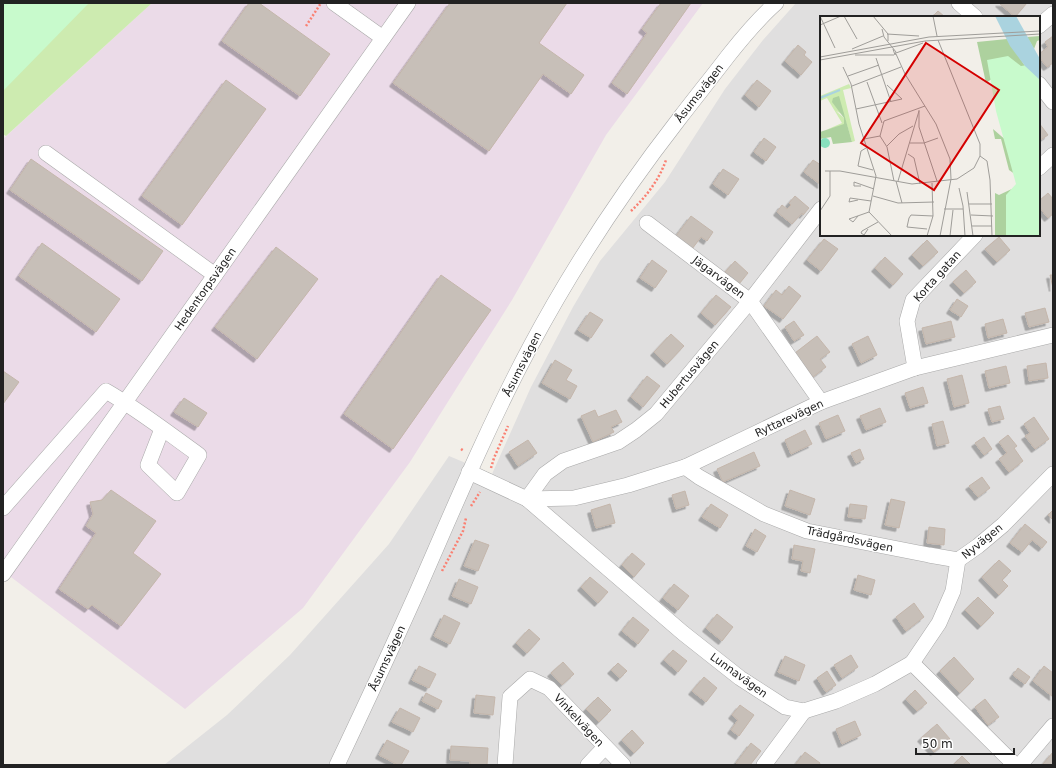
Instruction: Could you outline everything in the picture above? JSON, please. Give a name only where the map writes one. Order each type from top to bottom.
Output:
[{"type":"street","points":[[334,3],[383,38]]},
{"type":"street","name":"Hedentorpsvägen","points":[[3,574],[408,3]]},
{"type":"street","name":"Åsumsvägen","points":[[336,765],[417,592],[469,472],[528,351],[555,302],[583,254],[661,142],[746,34],[776,3]]},
{"type":"street","points":[[959,3],[974,16]]},
{"type":"street","points":[[1040,25],[1053,14]]},
{"type":"street","points":[[1040,85],[1053,102]]},
{"type":"street","points":[[46,153],[215,275]]},
{"type":"street","points":[[1040,167],[1053,155]]},
{"type":"street","name":"Hubertusvägen","points":[[527,499],[545,474],[563,461],[618,442],[656,414],[750,301],[820,210]]},
{"type":"street","name":"Jägarvägen","points":[[647,223],[750,301],[821,402]]},
{"type":"street","name":"Korta gatan","points":[[915,368],[907,321],[914,300],[974,236]]},
{"type":"street","name":"Ryttarevägen","points":[[527,499],[574,498],[628,485],[685,467],[821,402],[915,368],[1053,335]]},
{"type":"street","points":[[3,508],[106,391],[125,402],[162,429]]},
{"type":"street","name":"Trädgårdsvägen","points":[[685,467],[699,477],[764,514],[807,531],[958,560]]},
{"type":"street","name":"Lunnavägen","points":[[469,472],[527,499],[683,633],[740,678],[785,707],[804,711],[836,701],[875,684],[912,663]]},
{"type":"street","name":"Nyvägen","points":[[912,663],[939,623],[953,591],[958,560],[978,546],[1003,525],[1053,474]]},
{"type":"street","points":[[912,663],[1015,765]]},
{"type":"street","name":"Vinkelvägen","points":[[505,765],[510,697],[530,679],[549,688],[623,765]]},
{"type":"street","points":[[764,765],[804,711]]},
{"type":"street","points":[[1020,765],[1053,726]]},
{"type":"street","points":[[588,765],[605,747]]},
{"type":"path","points":[[306,26],[321,3]]},
{"type":"path","points":[[627,214],[639,203],[663,170],[667,158]]},
{"type":"path","points":[[468,510],[488,481],[494,458],[510,420]]},
{"type":"path","points":[[460,450],[464,451]]},
{"type":"path","points":[[440,574],[444,569],[461,532],[467,514]]},
{"type":"shaded area","points":[[152,3],[703,3],[606,135],[512,300],[410,462],[303,608],[185,709],[3,571],[3,139]]},
{"type":"shaded area","points":[[796,3],[1053,3],[1053,765],[164,765],[227,715],[290,655],[389,544],[449,456],[492,474],[531,387],[573,307],[600,261],[665,182],[725,89],[763,40]]},
{"type":"green space","points":[[3,3],[152,3],[6,136],[3,134]]},
{"type":"green space","points":[[3,3],[89,3],[3,91]]},
{"type":"building","points":[[249,3],[259,3],[330,54],[300,96],[222,41]]},
{"type":"building","points":[[450,3],[567,3],[539,43],[584,75],[571,94],[543,74],[489,151],[393,83]]},
{"type":"building","points":[[661,3],[691,3],[627,94],[612,83],[647,33],[642,29]]},
{"type":"building","points":[[999,3],[1027,3],[1016,16],[1014,16]]},
{"type":"building","points":[[938,11],[944,16],[933,16]]},
{"type":"building","points":[[1053,36],[1053,63],[1047,67],[1040,58],[1040,53],[1048,47],[1045,42]]},
{"type":"building","points":[[798,45],[806,52],[804,55],[812,62],[801,75],[785,61]]},
{"type":"building","points":[[226,80],[266,109],[182,225],[142,196]]},
{"type":"building","points":[[757,80],[771,91],[759,107],[745,95]]},
{"type":"building","points":[[1040,124],[1048,135],[1040,140]]},
{"type":"building","points":[[764,138],[776,147],[766,161],[754,152]]},
{"type":"building","points":[[31,159],[163,251],[142,281],[10,190]]},
{"type":"building","points":[[813,160],[820,164],[820,184],[804,172]]},
{"type":"building","points":[[723,169],[739,179],[728,195],[713,184]]},
{"type":"building","points":[[1048,193],[1053,199],[1053,214],[1048,218],[1040,208],[1040,200]]},
{"type":"building","points":[[795,196],[809,208],[792,224],[777,212],[782,205],[787,209],[791,205],[789,203]]},
{"type":"building","points":[[691,216],[713,232],[707,241],[701,237],[692,249],[676,236]]},
{"type":"building","points":[[999,237],[1010,250],[997,262],[985,249]]},
{"type":"building","points":[[824,239],[838,249],[821,271],[807,260]]},
{"type":"building","points":[[927,240],[938,252],[923,266],[912,255]]},
{"type":"building","points":[[42,243],[120,299],[96,332],[19,276]]},
{"type":"building","points":[[276,247],[318,279],[257,359],[215,327]]},
{"type":"building","points":[[885,257],[903,274],[893,285],[875,268]]},
{"type":"building","points":[[652,260],[667,271],[655,288],[640,278]]},
{"type":"building","points":[[735,261],[748,273],[739,284],[725,272]]},
{"type":"building","points":[[966,270],[976,282],[964,293],[953,282]]},
{"type":"building","points":[[441,275],[491,310],[393,449],[344,414]]},
{"type":"building","points":[[1050,275],[1053,275],[1053,288]]},
{"type":"building","points":[[789,286],[801,296],[783,319],[764,306],[776,290],[782,295]]},
{"type":"building","points":[[716,295],[731,307],[715,325],[701,313]]},
{"type":"building","points":[[957,299],[968,306],[961,317],[950,310]]},
{"type":"building","points":[[1045,308],[1049,322],[1029,327],[1025,313]]},
{"type":"building","points":[[590,312],[603,320],[591,338],[578,330]]},
{"type":"building","points":[[1003,319],[1007,333],[988,338],[985,324]]},
{"type":"building","points":[[794,321],[804,335],[794,341],[785,327]]},
{"type":"building","points":[[951,321],[955,337],[926,344],[922,328]]},
{"type":"building","points":[[671,334],[684,346],[667,364],[654,352]]},
{"type":"building","points":[[817,336],[830,352],[820,359],[826,367],[813,377],[795,353]]},
{"type":"building","points":[[868,336],[877,355],[861,363],[852,344]]},
{"type":"building","points":[[555,360],[572,370],[566,380],[577,386],[570,399],[542,383]]},
{"type":"building","points":[[1046,363],[1048,378],[1029,381],[1027,366]]},
{"type":"building","points":[[1006,366],[1010,383],[989,388],[985,371]]},
{"type":"building","points":[[3,371],[19,382],[3,404]]},
{"type":"building","points":[[962,375],[969,403],[954,407],[947,379]]},
{"type":"building","points":[[647,376],[660,386],[643,407],[631,397]]},
{"type":"building","points":[[923,387],[928,403],[910,408],[905,393]]},
{"type":"building","points":[[184,398],[207,413],[198,427],[174,412]]},
{"type":"building","points":[[1000,406],[1004,419],[992,422],[988,409]]},
{"type":"building","points":[[880,408],[886,422],[866,430],[860,416]]},
{"type":"building","points":[[595,410],[598,417],[616,410],[622,422],[611,427],[614,432],[593,442],[581,416]]},
{"type":"building","points":[[838,415],[845,431],[826,439],[819,423]]},
{"type":"building","points":[[1034,417],[1049,439],[1035,449],[1025,436],[1030,433],[1024,424]]},
{"type":"building","points":[[943,421],[949,443],[937,446],[932,424]]},
{"type":"building","points":[[805,430],[812,444],[791,454],[785,440]]},
{"type":"building","points":[[1008,435],[1017,446],[1014,448],[1023,461],[1009,472],[999,459],[1007,453],[999,442]]},
{"type":"building","points":[[984,437],[992,449],[984,455],[975,443]]},
{"type":"building","points":[[528,440],[537,453],[518,466],[509,452]]},
{"type":"building","points":[[860,449],[864,459],[856,463],[851,453]]},
{"type":"building","points":[[754,452],[760,466],[723,482],[717,469]]},
{"type":"building","points":[[982,477],[990,488],[978,497],[969,486]]},
{"type":"building","points":[[111,490],[156,521],[133,553],[161,574],[121,626],[92,605],[88,609],[59,589],[96,533],[86,526],[93,514],[90,502],[102,500]]},
{"type":"building","points":[[790,490],[815,499],[810,515],[785,506]]},
{"type":"building","points":[[685,491],[689,505],[676,509],[672,495]]},
{"type":"building","points":[[891,499],[905,502],[899,528],[885,525]]},
{"type":"building","points":[[610,504],[615,523],[596,528],[591,510]]},
{"type":"building","points":[[711,504],[728,515],[720,528],[702,517]]},
{"type":"building","points":[[850,504],[867,506],[865,519],[848,517]]},
{"type":"building","points":[[1053,510],[1053,520],[1048,515]]},
{"type":"building","points":[[1025,524],[1047,542],[1042,548],[1032,540],[1022,552],[1010,543]]},
{"type":"building","points":[[929,527],[945,529],[944,545],[927,543]]},
{"type":"building","points":[[755,529],[766,536],[757,552],[746,546]]},
{"type":"building","points":[[475,540],[489,545],[478,571],[464,566]]},
{"type":"building","points":[[794,545],[815,549],[810,573],[801,571],[803,561],[792,559]]},
{"type":"building","points":[[632,553],[645,564],[634,577],[622,565]]},
{"type":"building","points":[[999,560],[1011,571],[1002,580],[1008,586],[999,595],[982,577]]},
{"type":"building","points":[[858,575],[875,580],[871,595],[854,590]]},
{"type":"building","points":[[590,577],[608,592],[598,603],[581,587]]},
{"type":"building","points":[[459,579],[478,587],[471,604],[452,596]]},
{"type":"building","points":[[674,584],[689,596],[678,610],[663,598]]},
{"type":"building","points":[[978,597],[994,613],[981,626],[965,610]]},
{"type":"building","points":[[914,603],[924,617],[906,631],[896,617]]},
{"type":"building","points":[[717,614],[733,627],[722,641],[706,628]]},
{"type":"building","points":[[444,615],[460,623],[450,644],[434,636]]},
{"type":"building","points":[[633,617],[649,630],[638,644],[622,631]]},
{"type":"building","points":[[529,629],[540,639],[527,653],[516,643]]},
{"type":"building","points":[[673,650],[687,661],[678,672],[664,660]]},
{"type":"building","points":[[851,655],[858,667],[842,678],[834,665]]},
{"type":"building","points":[[785,656],[805,665],[799,681],[778,672]]},
{"type":"building","points":[[954,657],[974,679],[960,693],[940,671]]},
{"type":"building","points":[[563,662],[574,674],[562,685],[551,673]]},
{"type":"building","points":[[618,663],[627,671],[620,678],[611,670]]},
{"type":"building","points":[[419,666],[436,674],[429,688],[412,680]]},
{"type":"building","points":[[1044,666],[1053,673],[1053,697],[1033,681]]},
{"type":"building","points":[[1018,668],[1030,677],[1025,684],[1013,675]]},
{"type":"building","points":[[827,671],[836,685],[826,692],[817,678]]},
{"type":"building","points":[[704,677],[717,688],[706,702],[692,691]]},
{"type":"building","points":[[915,690],[927,703],[917,711],[906,699]]},
{"type":"building","points":[[426,693],[442,701],[438,709],[422,701]]},
{"type":"building","points":[[476,695],[495,697],[493,715],[474,713]]},
{"type":"building","points":[[598,697],[611,710],[599,722],[586,709]]},
{"type":"building","points":[[985,699],[999,717],[988,725],[975,707]]},
{"type":"building","points":[[740,705],[754,715],[739,736],[731,730],[738,720],[732,715]]},
{"type":"building","points":[[400,708],[420,718],[413,732],[392,722]]},
{"type":"building","points":[[855,721],[861,735],[842,744],[836,729]]},
{"type":"building","points":[[937,724],[950,739],[934,752],[921,738]]},
{"type":"building","points":[[632,730],[644,743],[634,753],[622,740]]},
{"type":"building","points":[[387,740],[409,751],[401,765],[398,765],[379,755]]},
{"type":"building","points":[[751,743],[761,751],[750,765],[739,765],[736,763]]},
{"type":"building","points":[[451,746],[488,748],[487,765],[470,765],[470,761],[450,760]]},
{"type":"building","points":[[805,752],[820,763],[819,765],[795,765]]},
{"type":"building","points":[[1053,752],[1053,765],[1044,765],[1043,764]]},
{"type":"building","points":[[962,756],[971,765],[953,765]]}]
